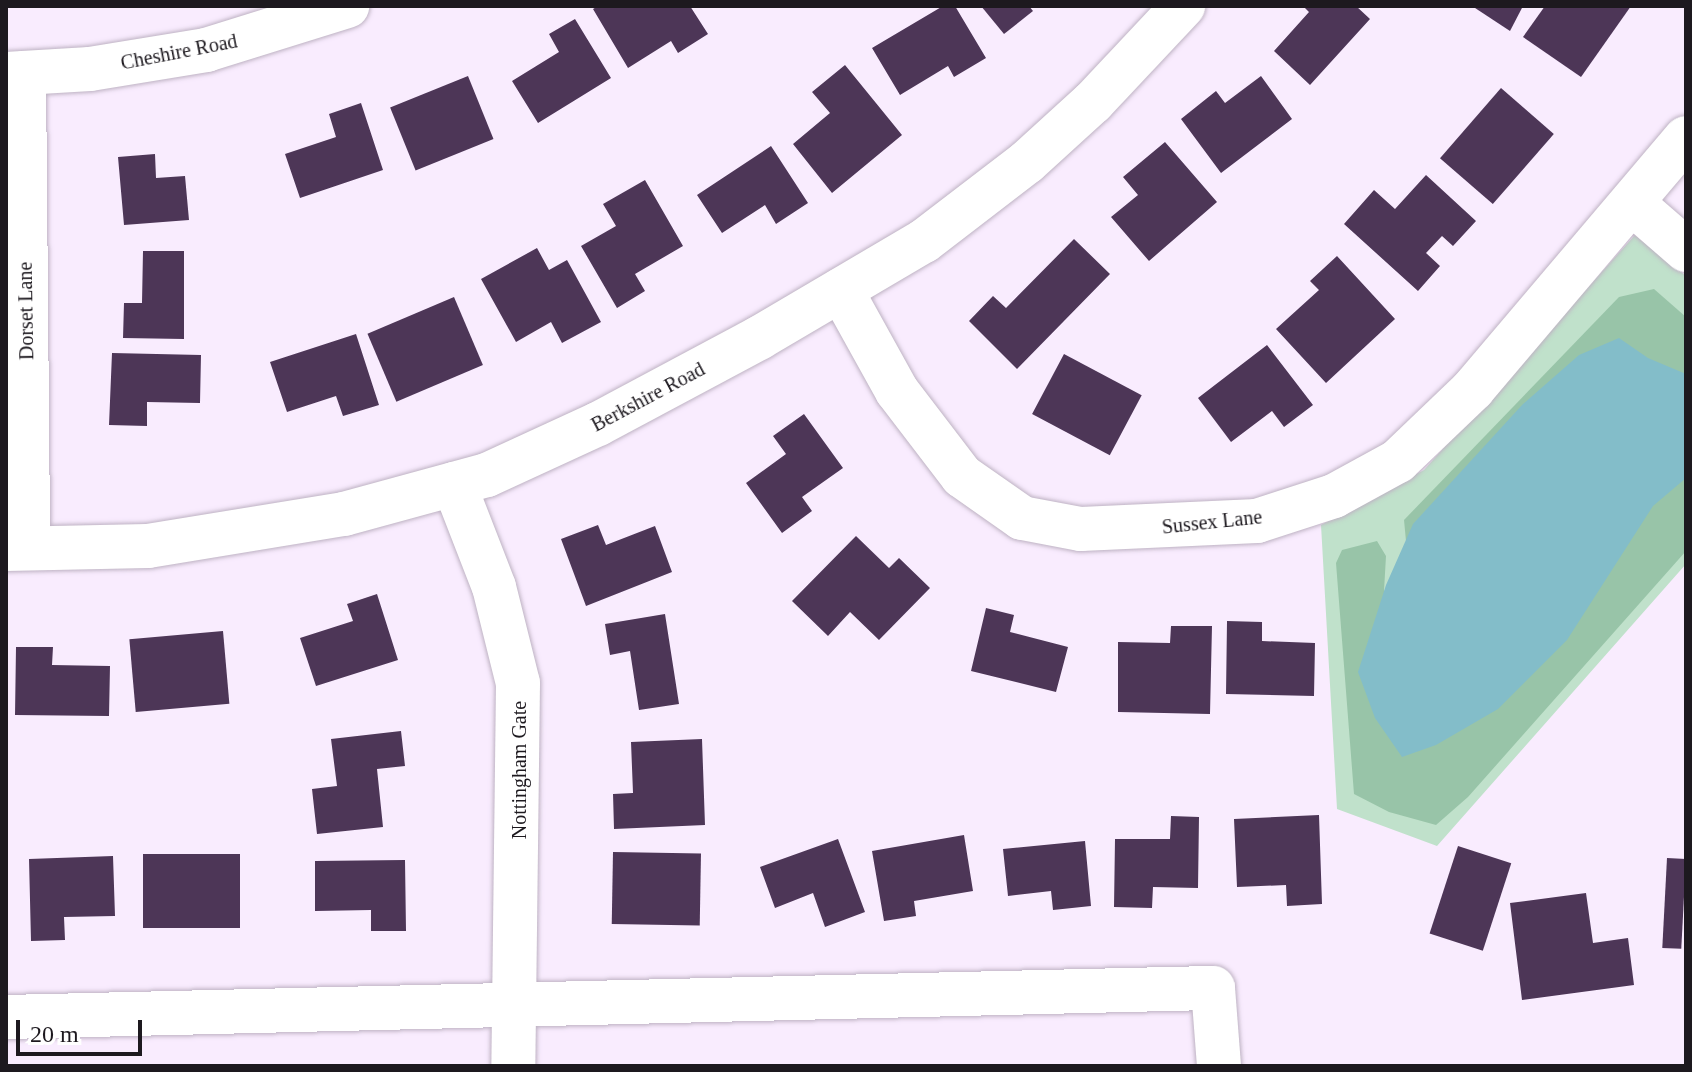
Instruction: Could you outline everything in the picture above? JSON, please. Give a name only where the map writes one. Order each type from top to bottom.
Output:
[{"type":"street","name":"Cheshire Road","points":[[15,74],[90,69],[206,50],[347,6]]},
{"type":"street","name":"Berkshire Road","points":[[17,549],[148,546],[344,514],[487,475],[598,424],[924,241],[1027,162],[1093,102],[1183,6]]},
{"type":"street","name":"Dorset Lane","points":[[15,74],[17,549]]},
{"type":"street","name":"Sussex Lane","points":[[841,290],[897,391],[962,476],[1022,518],[1081,529],[1257,521],[1334,496],[1398,461],[1473,389],[1686,138]]},
{"type":"street","points":[[1632,203],[1686,250]]},
{"type":"street","name":"Nottingham Gate","points":[[454,484],[494,587],[518,683],[513,1066]]},
{"type":"street","points":[[6,1017],[515,1002],[1213,988],[1219,1066]]},
{"type":"green space","points":[[1635,235],[1686,276],[1686,564],[1437,846],[1337,809],[1321,525],[1424,470]]},
{"type":"green space","points":[[1654,289],[1686,317],[1686,418],[1406,541],[1404,520],[1619,297]]},
{"type":"green space","points":[[1686,433],[1686,551],[1468,797],[1436,825],[1389,812],[1354,794],[1336,563],[1342,550],[1377,541],[1386,556],[1384,591]]},
{"type":"water","points":[[1619,338],[1648,358],[1686,374],[1686,478],[1653,506],[1567,640],[1498,709],[1436,745],[1402,757],[1375,718],[1358,672],[1386,585],[1413,524],[1523,404],[1579,355]]},
{"type":"building","points":[[598,6],[690,6],[708,34],[678,53],[671,41],[628,68],[593,9]]},
{"type":"building","points":[[943,6],[955,6],[986,58],[954,77],[948,66],[900,95],[872,48]]},
{"type":"building","points":[[981,6],[1029,6],[1033,11],[1004,34]]},
{"type":"building","points":[[1303,6],[1356,6],[1370,19],[1310,85],[1274,51],[1309,12]]},
{"type":"building","points":[[1472,6],[1523,6],[1510,31]]},
{"type":"building","points":[[1545,6],[1631,6],[1581,77],[1523,37]]},
{"type":"building","points":[[575,19],[611,78],[538,123],[512,81],[559,52],[549,34]]},
{"type":"building","points":[[845,65],[902,135],[832,193],[793,144],[830,113],[812,92]]},
{"type":"building","points":[[468,76],[493,139],[416,171],[390,107]]},
{"type":"building","points":[[1261,76],[1292,119],[1221,173],[1181,119],[1216,91],[1225,103]]},
{"type":"building","points":[[1501,88],[1554,134],[1493,204],[1440,158]]},
{"type":"building","points":[[361,103],[383,170],[300,198],[285,154],[336,137],[329,114]]},
{"type":"building","points":[[1165,142],[1217,202],[1149,261],[1111,217],[1138,195],[1123,177]]},
{"type":"building","points":[[771,146],[808,203],[776,224],[765,205],[722,233],[697,195]]},
{"type":"building","points":[[155,154],[156,178],[185,176],[189,220],[124,225],[118,157]]},
{"type":"building","points":[[1426,175],[1476,221],[1453,246],[1442,236],[1426,253],[1440,266],[1418,291],[1344,224],[1374,190],[1395,209]]},
{"type":"building","points":[[645,180],[683,246],[635,274],[645,291],[617,308],[581,246],[616,226],[603,204]]},
{"type":"building","points":[[1074,239],[1110,274],[1017,369],[969,321],[993,296],[1006,308]]},
{"type":"building","points":[[537,248],[549,270],[567,260],[601,322],[562,343],[551,322],[516,342],[481,279]]},
{"type":"building","points":[[143,251],[184,251],[184,339],[123,338],[124,303],[142,303]]},
{"type":"building","points":[[1337,256],[1395,319],[1326,383],[1276,329],[1319,290],[1310,281]]},
{"type":"building","points":[[454,297],[483,365],[396,402],[367,334]]},
{"type":"building","points":[[356,334],[379,405],[343,416],[336,396],[287,412],[270,362]]},
{"type":"building","points":[[1267,345],[1313,405],[1284,427],[1272,411],[1231,442],[1198,398]]},
{"type":"building","points":[[112,353],[201,355],[200,403],[147,402],[147,426],[109,425]]},
{"type":"building","points":[[1064,354],[1142,395],[1110,455],[1032,414]]},
{"type":"building","points":[[804,414],[843,468],[802,497],[812,511],[782,533],[746,483],[786,454],[773,436]]},
{"type":"building","points":[[598,525],[606,545],[655,526],[672,572],[586,606],[561,539]]},
{"type":"building","points":[[856,536],[889,568],[899,558],[930,588],[879,640],[850,612],[828,636],[792,601]]},
{"type":"building","points":[[377,594],[398,660],[316,686],[300,638],[353,621],[347,604]]},
{"type":"building","points":[[986,608],[1014,615],[1010,632],[1068,647],[1056,692],[971,671]]},
{"type":"building","points":[[665,614],[679,704],[639,710],[630,651],[610,655],[605,624]]},
{"type":"building","points":[[1227,621],[1262,622],[1262,641],[1315,643],[1314,696],[1226,694]]},
{"type":"building","points":[[1171,626],[1212,626],[1210,714],[1118,712],[1118,642],[1170,643]]},
{"type":"building","points":[[223,631],[229,704],[136,712],[129,639]]},
{"type":"building","points":[[16,647],[53,647],[52,665],[110,666],[109,716],[15,715]]},
{"type":"building","points":[[401,731],[405,766],[377,769],[383,827],[317,834],[312,789],[337,786],[331,739]]},
{"type":"building","points":[[702,739],[705,825],[614,829],[613,794],[633,793],[631,742]]},
{"type":"building","points":[[1319,815],[1322,904],[1287,906],[1286,885],[1237,887],[1234,819]]},
{"type":"building","points":[[1171,816],[1199,817],[1198,888],[1153,887],[1152,908],[1114,907],[1115,839],[1170,839]]},
{"type":"building","points":[[964,835],[973,891],[914,901],[916,916],[884,921],[872,851]]},
{"type":"building","points":[[838,839],[865,912],[825,927],[813,893],[775,908],[760,867]]},
{"type":"building","points":[[1085,841],[1091,906],[1053,910],[1051,891],[1008,896],[1003,849]]},
{"type":"building","points":[[1458,846],[1511,863],[1483,951],[1430,933]]},
{"type":"building","points":[[613,852],[701,854],[700,926],[612,924]]},
{"type":"building","points":[[143,854],[240,854],[240,928],[143,928]]},
{"type":"building","points":[[113,856],[115,916],[64,917],[65,940],[31,941],[29,859]]},
{"type":"building","points":[[1667,858],[1686,859],[1681,949],[1662,948]]},
{"type":"building","points":[[405,860],[406,931],[371,931],[371,910],[315,911],[315,861]]},
{"type":"building","points":[[1586,893],[1593,943],[1628,938],[1634,985],[1522,1000],[1510,903]]}]
